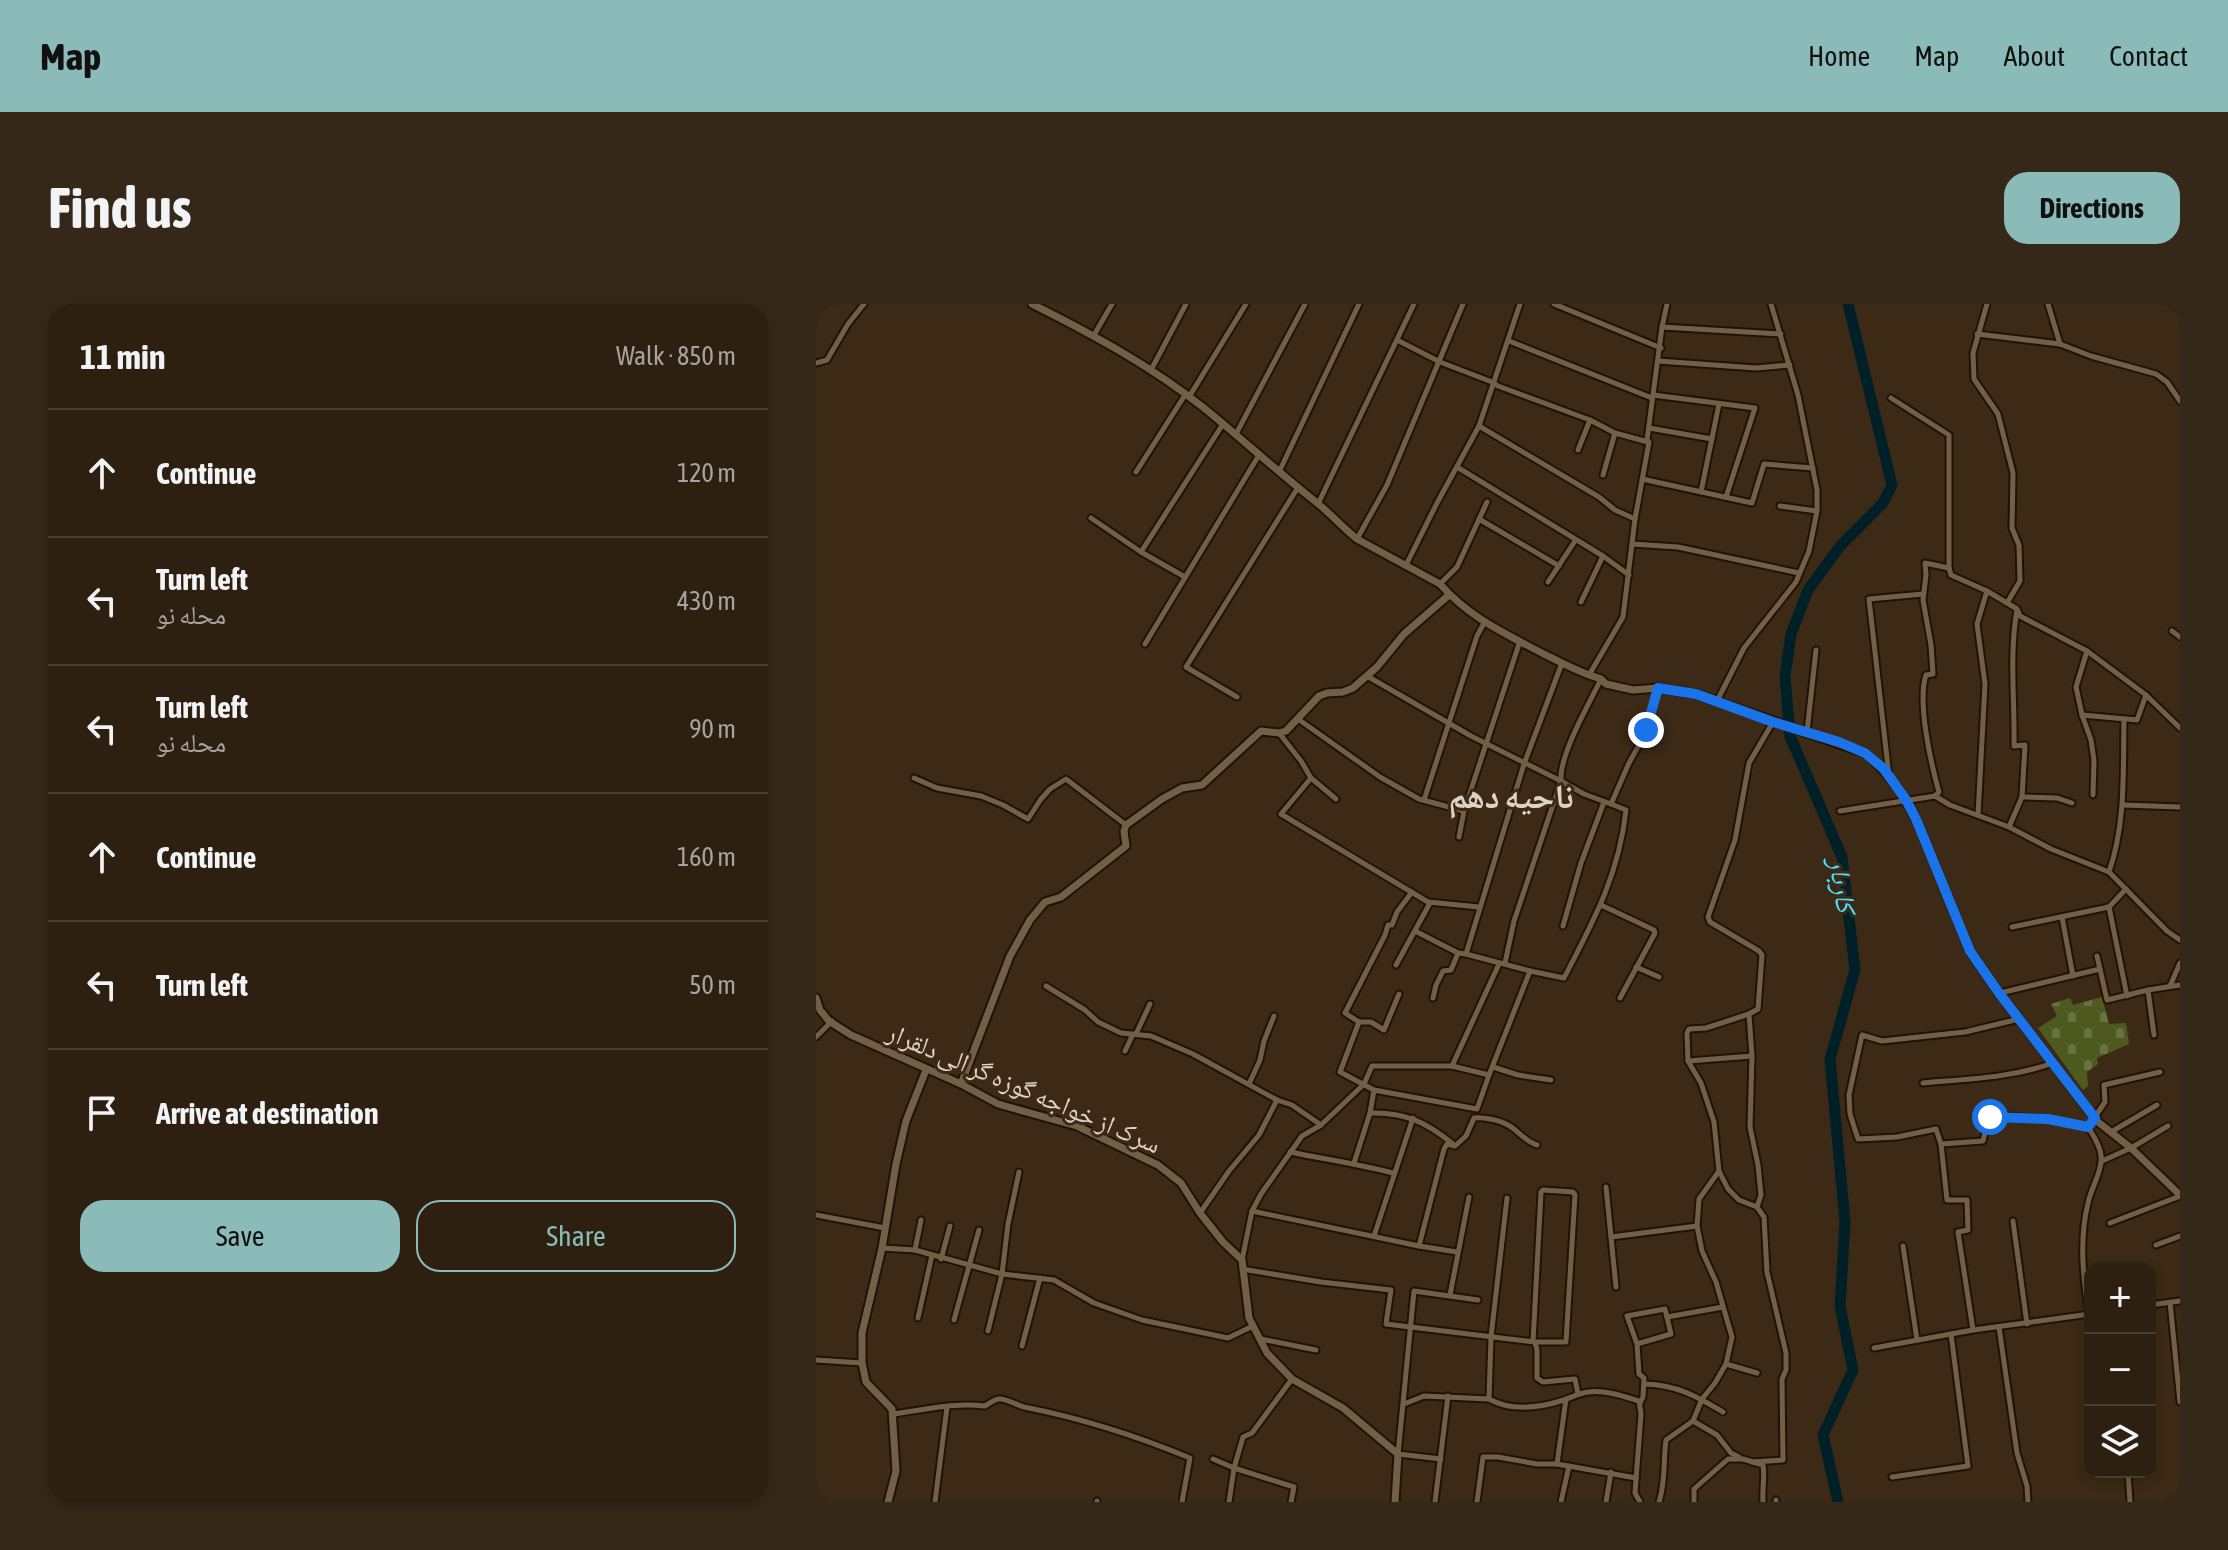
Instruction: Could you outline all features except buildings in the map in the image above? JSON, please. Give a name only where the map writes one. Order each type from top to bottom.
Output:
[{"type":"street","points":[[816,363],[827,360],[864,304]]},
{"type":"street","points":[[1032,304],[1094,335],[1151,370],[1223,424],[1357,539],[1440,584],[1484,623],[1606,684],[1633,690],[1658,688],[1696,694],[1865,753],[1884,769],[1916,819],[1970,951],[1999,993],[2095,1118],[2180,1195],[2110,1223]]},
{"type":"street","points":[[1094,335],[1112,304]]},
{"type":"street","points":[[1151,370],[1186,304]]},
{"type":"street","points":[[1136,472],[1246,304]]},
{"type":"street","points":[[1235,435],[1305,304]]},
{"type":"street","points":[[1279,472],[1359,304]]},
{"type":"street","points":[[1318,504],[1414,304]]},
{"type":"street","points":[[1357,539],[1387,485],[1463,304]]},
{"type":"street","points":[[1406,565],[1479,426],[1520,304]]},
{"type":"street","points":[[1554,304],[1661,348]]},
{"type":"street","points":[[1588,676],[1623,617],[1667,304]]},
{"type":"street","points":[[1717,702],[1744,648],[1796,582],[1809,551],[1817,511],[1813,468],[1790,365],[1771,304]]},
{"type":"street","points":[[1987,304],[1973,353],[1974,379],[1998,414],[2013,473],[2012,528],[2019,545],[2020,581],[2007,603]]},
{"type":"street","points":[[2048,304],[2060,344]]},
{"type":"street","points":[[1662,327],[1781,334]]},
{"type":"street","points":[[1977,334],[2060,344],[2156,374],[2167,382],[2180,401]]},
{"type":"street","points":[[1397,340],[1440,362],[1590,420],[1615,433],[1649,442]]},
{"type":"street","points":[[1509,341],[1653,396],[1755,408],[1726,497]]},
{"type":"street","points":[[1658,361],[1756,368],[1790,365]]},
{"type":"street","points":[[1891,398],[1949,435],[1951,575],[1987,591],[2017,609],[2020,616],[2087,651],[2146,695],[2180,728]]},
{"type":"street","points":[[1701,492],[1719,404]]},
{"type":"street","points":[[1578,450],[1590,420]]},
{"type":"street","points":[[1141,552],[1223,424]]},
{"type":"street","points":[[1479,426],[1599,497],[1615,510],[1635,519]]},
{"type":"street","points":[[1649,428],[1712,439]]},
{"type":"street","points":[[1603,475],[1615,433]]},
{"type":"street","points":[[1145,644],[1259,455]]},
{"type":"street","points":[[1642,479],[1752,503],[1764,464],[1813,468]]},
{"type":"street","points":[[1457,467],[1629,575]]},
{"type":"street","points":[[1237,697],[1186,667],[1297,489]]},
{"type":"street","points":[[1440,584],[1457,567],[1487,502]]},
{"type":"street","points":[[1780,506],[1817,511]]},
{"type":"street","points":[[1091,518],[1185,577]]},
{"type":"street","points":[[1479,519],[1559,566]]},
{"type":"street","points":[[1548,582],[1575,541]]},
{"type":"street","points":[[1632,544],[1678,547],[1799,573]]},
{"type":"street","points":[[1581,602],[1603,556]]},
{"type":"street","points":[[1935,796],[1939,792],[1928,756],[1925,719],[1924,683],[1926,675],[1933,674],[1923,594],[1925,563],[1949,568]]},
{"type":"street","points":[[1978,815],[1985,684],[1977,624],[1987,591]]},
{"type":"street","points":[[1889,777],[1869,599],[1923,594]]},
{"type":"street","points":[[961,1084],[1010,956],[1030,920],[1045,902],[1061,897],[1126,846],[1126,825],[1162,799],[1182,788],[1202,785],[1261,731],[1286,731],[1319,696],[1353,688],[1404,634],[1449,595]]},
{"type":"street","points":[[2009,827],[2022,797],[2025,745],[2014,746],[2012,639],[2017,609]]},
{"type":"street","points":[[1424,800],[1477,636],[1484,623]]},
{"type":"street","points":[[2172,631],[2180,637]]},
{"type":"street","points":[[1459,837],[1464,811],[1520,641]]},
{"type":"street","points":[[1807,732],[1816,650]]},
{"type":"street","points":[[2087,651],[2076,687],[2092,750],[2093,795]]},
{"type":"street","points":[[1466,954],[1524,764],[1562,663]]},
{"type":"street","points":[[1367,676],[1487,745],[1584,794],[1626,810],[1612,877],[1564,978],[1458,953],[1415,931]]},
{"type":"street","points":[[1452,1066],[1502,964],[1561,781],[1561,771],[1601,679]]},
{"type":"street","points":[[1611,804],[1644,736],[1658,688]]},
{"type":"street","points":[[2082,715],[2137,720],[2146,695]]},
{"type":"street","points":[[1297,719],[1380,777],[1424,800],[1464,811]]},
{"type":"street","points":[[2109,872],[2117,850],[2123,805],[2124,719]]},
{"type":"street","points":[[1752,1462],[1783,1460],[1782,1379],[1786,1370],[1786,1353],[1767,1272],[1764,1217],[1757,1207],[1739,1200],[1728,1189],[1719,1171],[1714,1122],[1701,1083],[1688,1061],[1687,1033],[1689,1029],[1706,1028],[1758,1009],[1762,955],[1710,922],[1708,917],[1735,840],[1749,763],[1774,723]]},
{"type":"street","points":[[1279,733],[1311,778],[1336,799]]},
{"type":"street","points":[[914,778],[937,788],[981,796],[1028,819],[1050,789],[1066,779],[1126,825]]},
{"type":"street","points":[[1311,778],[1281,814],[1428,902],[1479,907]]},
{"type":"street","points":[[1840,811],[1935,796],[2109,872],[2167,931],[2180,940]]},
{"type":"street","points":[[2022,797],[2057,798],[2072,803]]},
{"type":"street","points":[[1563,926],[1581,863],[1604,802]]},
{"type":"street","points":[[2123,805],[2180,807]]},
{"type":"street","points":[[2012,927],[2109,907],[2126,889]]},
{"type":"street","points":[[1399,994],[1384,1030],[1371,1022],[1359,1022],[1345,1013],[1388,925],[1392,925],[1397,912],[1412,892]]},
{"type":"street","points":[[1396,965],[1431,902]]},
{"type":"street","points":[[1601,905],[1654,930],[1620,998]]},
{"type":"street","points":[[2109,907],[2127,996]]},
{"type":"street","points":[[2062,917],[2073,976]]},
{"type":"street","points":[[1433,998],[1443,971],[1451,970],[1458,953]]},
{"type":"street","points":[[2097,956],[2107,1000],[2180,985]]},
{"type":"street","points":[[2170,986],[2180,963]]},
{"type":"street","points":[[1636,967],[1659,977]]},
{"type":"street","points":[[1999,993],[2100,969]]},
{"type":"street","points":[[1359,1022],[1340,1072],[1374,1090],[1477,1109],[1530,971]]},
{"type":"street","points":[[1046,986],[1085,1010],[1098,1022],[1121,1033],[1151,1036],[1217,1065],[1277,1100],[1292,1105],[1321,1125]]},
{"type":"street","points":[[2148,990],[2154,1035]]},
{"type":"street","name":"سرک از خواجه گوزه گر الی دلقرار","points":[[816,998],[820,1010],[851,1035],[998,1104],[1077,1126],[1158,1165],[1181,1183],[1200,1213],[1242,1264]]},
{"type":"street","points":[[1125,1051],[1150,1004]]},
{"type":"street","points":[[1749,1014],[1752,1056],[1750,1127],[1761,1195],[1757,1207]]},
{"type":"street","points":[[1249,1084],[1274,1016]]},
{"type":"street","points":[[1973,1330],[1958,1232],[1968,1230],[1967,1200],[1947,1200],[1941,1144],[1936,1129],[1897,1137],[1858,1139],[1850,1114],[1849,1095],[1862,1035],[1882,1041],[1965,1032],[2019,1019]]},
{"type":"street","points":[[816,1037],[832,1021]]},
{"type":"street","points":[[1688,1061],[1752,1056]]},
{"type":"street","points":[[1923,1083],[1991,1078],[2029,1072],[2054,1063]]},
{"type":"street","points":[[1441,1459],[1398,1454],[1343,1408],[1292,1379],[1267,1353],[1249,1318],[1242,1264],[1252,1211],[1290,1152],[1302,1136],[1321,1125],[1364,1084],[1372,1066],[1452,1066],[1489,1075]]},
{"type":"street","points":[[1493,1067],[1551,1080]]},
{"type":"street","points":[[888,1502],[896,1471],[893,1414],[892,1409],[866,1382],[862,1363],[862,1333],[906,1121],[926,1070]]},
{"type":"street","points":[[2088,1127],[2105,1102],[2104,1085],[2160,1072]]},
{"type":"street","points":[[1354,1163],[1374,1090]]},
{"type":"street","points":[[1200,1213],[1259,1135],[1277,1100]]},
{"type":"street","points":[[2111,1132],[2157,1105]]},
{"type":"street","points":[[1370,1113],[1413,1118],[1431,1127],[1455,1146]]},
{"type":"street","points":[[1941,1144],[1983,1141],[1988,1120],[1995,1115],[2048,1119],[2088,1127]]},
{"type":"street","points":[[1455,1146],[1466,1136],[1474,1118],[1483,1117],[1506,1123],[1529,1143],[1537,1145]]},
{"type":"street","points":[[1374,1236],[1413,1118]]},
{"type":"street","points":[[2101,1161],[2168,1126]]},
{"type":"street","points":[[2084,1284],[2083,1228],[2101,1161],[2101,1153],[2088,1127]]},
{"type":"street","points":[[1419,1246],[1444,1149],[1447,1144],[1455,1146]]},
{"type":"street","points":[[1290,1152],[1393,1173]]},
{"type":"street","points":[[1659,1502],[1666,1440],[1693,1421],[1702,1399],[1726,1364],[1732,1337],[1712,1272],[1702,1251],[1697,1226],[1699,1199],[1719,1171]]},
{"type":"street","points":[[988,1331],[1002,1274],[1019,1172]]},
{"type":"street","points":[[1606,1187],[1616,1287]]},
{"type":"street","points":[[1242,1264],[1321,1282],[1391,1290],[1386,1324],[1534,1342],[1566,1342],[1573,1192],[1541,1192],[1534,1342],[1537,1378],[1543,1382],[1575,1379],[1578,1394]]},
{"type":"street","points":[[1450,1295],[1469,1197]]},
{"type":"street","points":[[1489,1399],[1491,1337],[1507,1198]]},
{"type":"street","points":[[1252,1211],[1457,1252]]},
{"type":"street","points":[[816,1215],[885,1228]]},
{"type":"street","points":[[915,1250],[921,1220]]},
{"type":"street","points":[[2013,1221],[2027,1324]]},
{"type":"street","points":[[941,1259],[950,1226]]},
{"type":"street","points":[[1611,1237],[1697,1226]]},
{"type":"street","points":[[954,1320],[979,1230]]},
{"type":"street","points":[[2156,1245],[2180,1236]]},
{"type":"street","points":[[1903,1246],[1917,1340]]},
{"type":"street","points":[[882,1248],[915,1250],[1002,1274],[1054,1280],[1094,1303],[1142,1320],[1228,1338],[1253,1326]]},
{"type":"street","points":[[918,1318],[932,1255]]},
{"type":"street","points":[[1022,1346],[1040,1278]]},
{"type":"street","points":[[1395,1502],[1414,1291],[1478,1300]]},
{"type":"street","points":[[2156,1304],[2180,1301]]},
{"type":"street","points":[[2170,1302],[2180,1402]]},
{"type":"street","points":[[1667,1317],[1723,1307]]},
{"type":"street","points":[[1637,1344],[1671,1334],[1665,1309],[1627,1316],[1637,1344],[1639,1374],[1645,1384],[1640,1404],[1635,1493],[1640,1502]]},
{"type":"street","points":[[1874,1348],[2084,1315]]},
{"type":"street","points":[[1999,1327],[2017,1453],[2027,1486],[2028,1502]]},
{"type":"street","points":[[1892,1477],[1968,1466],[1951,1334]]},
{"type":"street","points":[[1261,1339],[1316,1350]]},
{"type":"street","points":[[816,1360],[862,1363]]},
{"type":"street","points":[[1726,1364],[1757,1373]]},
{"type":"street","points":[[1229,1502],[1243,1437],[1252,1433],[1292,1379]]},
{"type":"street","points":[[1645,1384],[1684,1391],[1723,1412]]},
{"type":"street","points":[[1404,1404],[1424,1396],[1448,1396],[1489,1399],[1501,1406],[1526,1408],[1591,1392],[1617,1394],[1640,1404]]},
{"type":"street","points":[[1435,1502],[1448,1396]]},
{"type":"street","points":[[893,1414],[973,1404],[985,1406],[997,1398],[1154,1443],[1190,1458],[1182,1502]]},
{"type":"street","points":[[1557,1464],[1566,1399]]},
{"type":"street","points":[[935,1502],[947,1407]]},
{"type":"street","points":[[1693,1421],[1717,1435],[1731,1453],[1763,1465],[1763,1502]]},
{"type":"street","points":[[1477,1502],[1483,1457],[1557,1464],[1636,1478]]},
{"type":"street","points":[[1213,1459],[1294,1487],[1291,1502]]},
{"type":"street","points":[[1694,1502],[1694,1489],[1728,1459],[1743,1459]]},
{"type":"street","points":[[1561,1502],[1569,1466]]},
{"type":"street","points":[[1606,1502],[1611,1472]]},
{"type":"street","points":[[2128,1478],[2130,1502]]},
{"type":"green space","points":[[2102,997],[2109,1024],[2126,1023],[2129,1044],[2097,1058],[2098,1064],[2087,1072],[2088,1086],[2083,1090],[2038,1028],[2057,1016],[2051,1004],[2070,998],[2073,1005]]},
{"type":"waterway","name":"کاربار","points":[[1838,1502],[1823,1435],[1853,1370],[1840,1306],[1845,1222],[1830,1059],[1855,970],[1842,857],[1790,736],[1785,676],[1791,634],[1808,590],[1841,545],[1883,503],[1892,485],[1848,304]]},
{"type":"district","name":"ناحیه دهم","points":[[1511,796]]},
{"type":"route","points":[[1646,730],[1658,688],[1696,694],[1839,742],[1865,753],[1884,769],[1916,819],[1970,951],[2095,1118],[2088,1127],[2048,1119],[1990,1117]]}]
